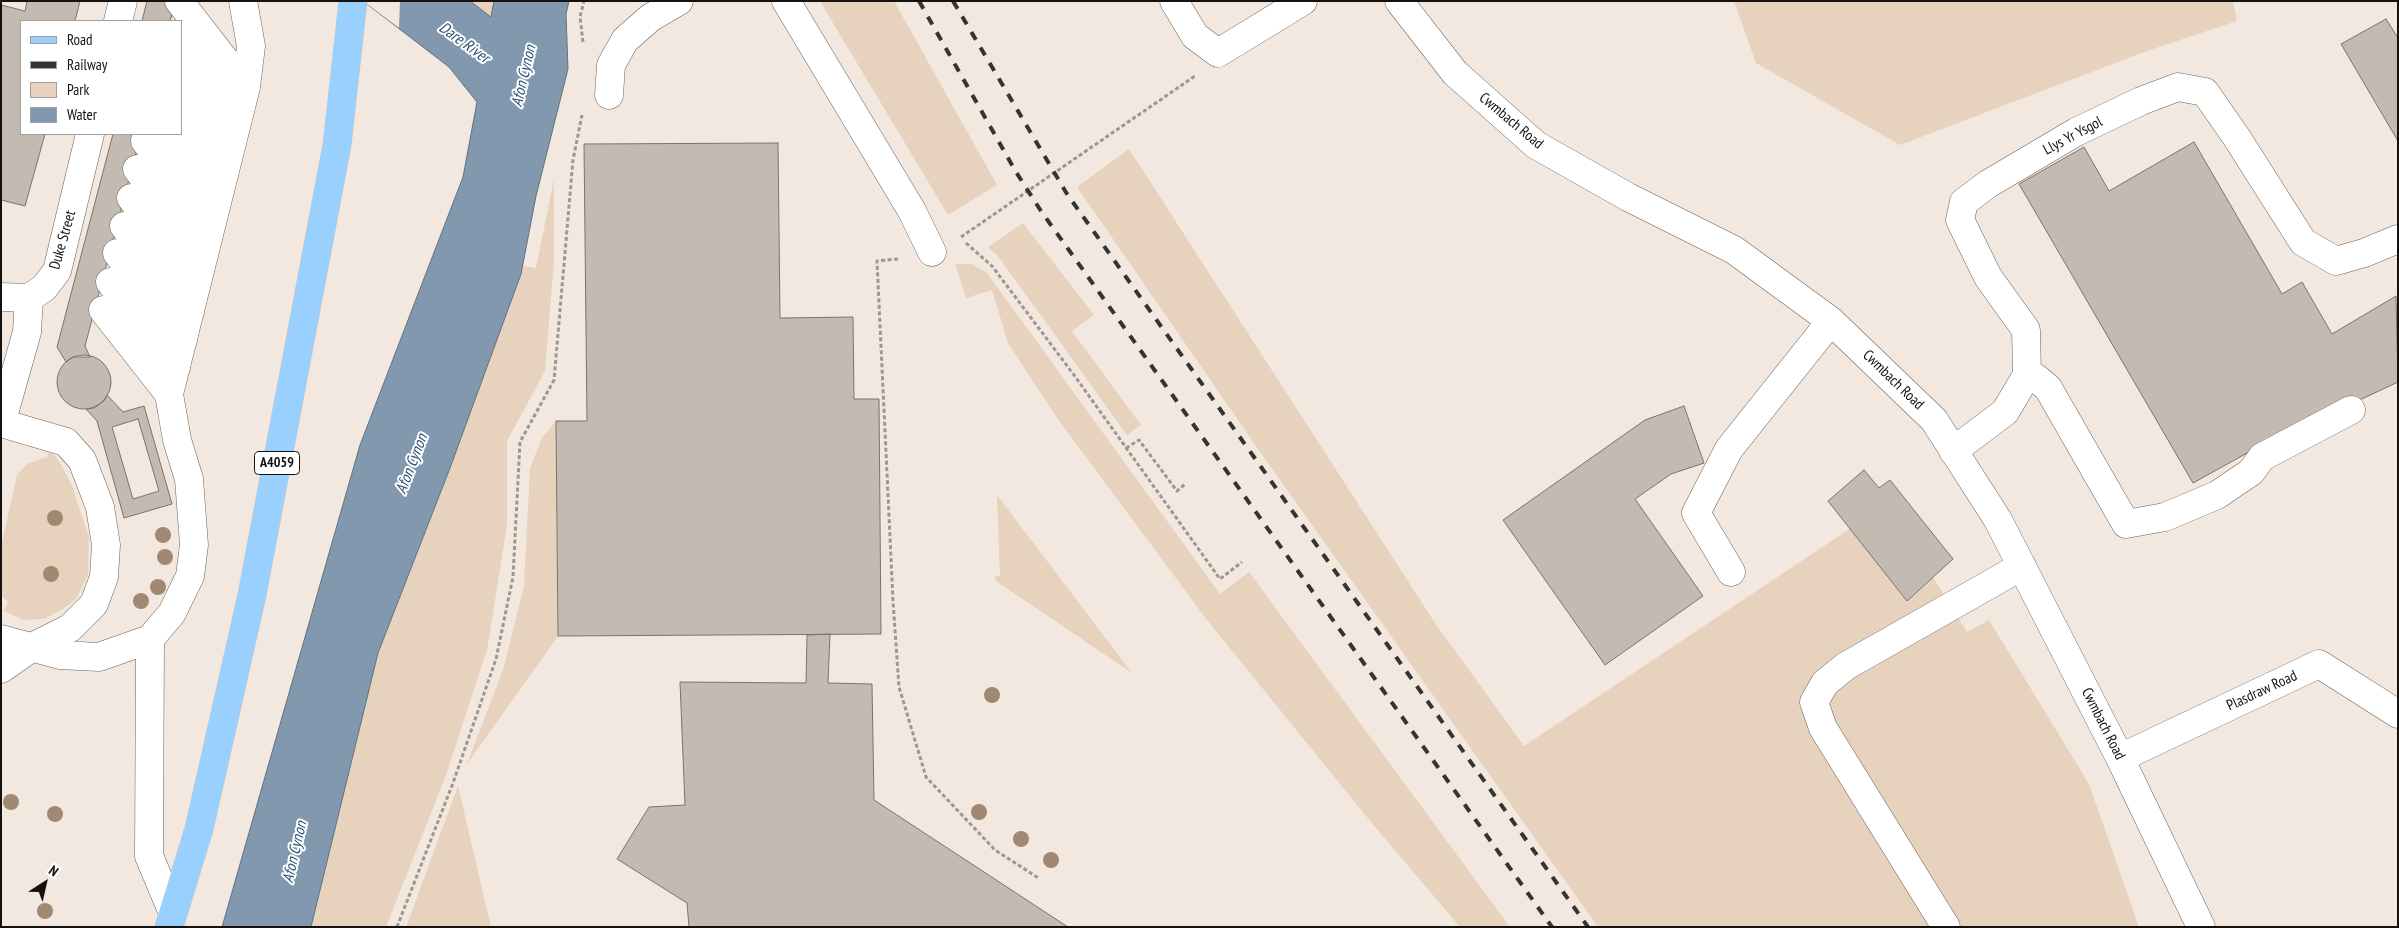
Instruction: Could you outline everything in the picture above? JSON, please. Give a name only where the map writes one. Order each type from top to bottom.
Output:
[{"type":"main road","name":"A4059","points":[[171,920],[199,829],[252,595],[337,145],[352,4]]},
{"type":"street","points":[[118,20],[123,1]]},
{"type":"street","points":[[179,1],[246,87]]},
{"type":"street","points":[[1,639],[34,646],[60,655],[99,657],[150,639],[172,613],[190,576],[194,545],[189,479],[177,440],[169,394],[246,87],[251,46],[243,1]]},
{"type":"street","points":[[609,95],[611,65],[625,40],[650,18],[679,1]]},
{"type":"street","points":[[786,1],[912,211],[932,252]]},
{"type":"street","points":[[1174,1],[1195,36],[1218,52],[1303,1]]},
{"type":"street","name":"Cwmbach Road","points":[[1399,1],[1455,73],[1536,145],[1628,197],[1734,250],[1831,321],[1934,420],[1998,520],[2120,758],[2201,927]]},
{"type":"street","points":[[182,41],[239,115]]},
{"type":"street","points":[[182,79],[232,144]]},
{"type":"street","name":"Llys Yr Ysgol","points":[[2027,375],[2026,330],[1988,277],[1960,220],[1964,202],[1988,184],[2076,132],[2178,87],[2205,92],[2237,138],[2303,242],[2336,261],[2364,253],[2398,239]]},
{"type":"street","points":[[182,116],[225,171]]},
{"type":"street","name":"Duke Street","points":[[30,298],[44,288],[57,271],[90,135]]},
{"type":"street","points":[[156,138],[218,199]]},
{"type":"street","points":[[156,138],[211,227]]},
{"type":"street","points":[[138,169],[204,256]]},
{"type":"street","points":[[130,198],[197,283]]},
{"type":"street","points":[[124,226],[190,312]]},
{"type":"street","points":[[117,253],[183,340]]},
{"type":"street","points":[[110,282],[176,368]]},
{"type":"street","points":[[1,297],[30,298],[27,332],[1,424],[66,442],[82,460],[100,507],[106,545],[104,577],[94,604],[70,628],[34,646],[6,663],[1,669]]},
{"type":"street","points":[[103,310],[169,394]]},
{"type":"street","points":[[1731,572],[1696,513],[1729,448],[1831,321]]},
{"type":"street","points":[[1953,451],[2005,412],[2027,375],[2036,378],[2048,388],[2126,524],[2165,517],[2217,495],[2251,472],[2262,457],[2352,410]]},
{"type":"street","points":[[1946,927],[1822,728],[1814,702],[1825,683],[1846,666],[2022,566]]},
{"type":"street","points":[[150,639],[149,856],[171,920]]},
{"type":"street","name":"Plasdraw Road","points":[[2120,758],[2319,664],[2398,714]]},
{"type":"path","points":[[584,1],[580,17],[584,45]]},
{"type":"path","points":[[1218,52],[1199,74],[959,238],[992,266],[1220,579],[1242,562]]},
{"type":"path","points":[[397,927],[453,783],[496,659],[513,577],[520,442],[554,380],[573,160],[583,112]]},
{"type":"path","points":[[877,261],[892,601],[899,687],[926,777],[995,850],[1040,879]]},
{"type":"path","points":[[1126,448],[1139,440],[1177,491],[1185,484]]},
{"type":"green space","points":[[470,1],[494,1],[491,17]]},
{"type":"green space","points":[[824,1],[894,1],[997,185],[948,215],[821,3]]},
{"type":"green space","points":[[1734,1],[2233,1],[2237,21],[2147,51],[1900,145],[1756,63]]},
{"type":"green space","points":[[1129,149],[1435,623],[1524,746],[1851,528],[1907,601],[1933,577],[1967,632],[1989,620],[2089,784],[2139,927],[1598,927],[1265,459],[1077,187]]},
{"type":"green space","points":[[554,179],[554,260],[545,371],[507,441],[507,525],[487,650],[445,778],[386,927],[311,927],[378,653],[450,468],[523,266],[536,268]]},
{"type":"green space","points":[[1023,223],[1094,315],[1072,331],[1141,425],[1127,435],[998,256],[988,247]]},
{"type":"green space","points":[[955,264],[972,264],[987,273],[1220,594],[1249,572],[1510,927],[1460,927],[1371,822],[1207,620],[1057,418],[1008,343],[992,290],[966,298]]},
{"type":"green space","points":[[556,421],[558,636],[467,764],[504,667],[524,585],[530,468],[542,438]]},
{"type":"green space","points":[[49,452],[55,456],[62,466],[72,486],[89,537],[88,575],[76,599],[63,609],[44,619],[24,620],[4,611],[8,602],[1,595],[1,547],[17,475],[27,464],[47,457]]},
{"type":"green space","points":[[997,495],[1132,673],[996,581],[995,576],[1000,576]]},
{"type":"green space","points":[[458,786],[491,927],[406,927]]},
{"type":"water","points":[[363,1],[470,1],[491,17],[494,1],[569,1],[566,14],[568,69],[536,196],[521,274],[450,468],[378,653],[311,927],[222,927],[360,445],[463,177],[477,102],[449,67]]},
{"type":"pier","points":[[363,1],[400,1],[399,28]]},
{"type":"building","points":[[27,1],[80,1],[75,20],[20,20],[20,135],[45,135],[25,206],[1,200],[1,5],[25,11]]},
{"type":"building","points":[[147,1],[176,1],[170,20],[142,20]]},
{"type":"building","points":[[2386,19],[2398,38],[2398,141],[2341,44]]},
{"type":"building","points":[[113,135],[141,135],[85,346],[90,357],[73,357],[66,362],[57,347]]},
{"type":"building","points":[[2194,142],[2282,294],[2302,282],[2332,334],[2396,296],[2398,382],[2249,452],[2193,483],[2019,184],[2084,147],[2109,191]]},
{"type":"building","points":[[778,143],[780,318],[853,317],[854,399],[879,399],[881,634],[558,636],[556,421],[587,421],[584,144]]},
{"type":"building","points":[[84,355],[94,357],[103,363],[109,372],[111,382],[109,392],[103,401],[94,407],[84,409],[74,407],[65,401],[59,392],[57,382],[59,372],[65,363],[74,357]]},
{"type":"building","points":[[107,395],[123,412],[144,406],[172,504],[124,518],[97,421],[86,409],[94,408],[104,401]]},
{"type":"building","points":[[1684,406],[1704,463],[1671,474],[1635,499],[1703,596],[1605,665],[1503,520],[1645,420]]},
{"type":"building","points":[[138,419],[159,491],[133,499],[112,427]]},
{"type":"building","points":[[1864,470],[1879,488],[1890,480],[1953,559],[1907,601],[1828,501]]},
{"type":"building","points":[[830,634],[828,683],[872,684],[874,800],[1068,927],[689,927],[687,903],[617,859],[649,807],[685,805],[680,682],[806,683],[807,635]]},
{"type":"railway","points":[[919,1],[1016,172],[1041,211],[1552,927]]},
{"type":"railway","points":[[953,1],[1067,194],[1588,927]]},
{"type":"water label","name":"Dare River","points":[[464,43]]},
{"type":"water label","name":"Afon Cynon","points":[[524,76]]},
{"type":"water label","name":"Afon Cynon","points":[[412,464]]},
{"type":"water label","name":"Afon Cynon","points":[[295,852]]}]
